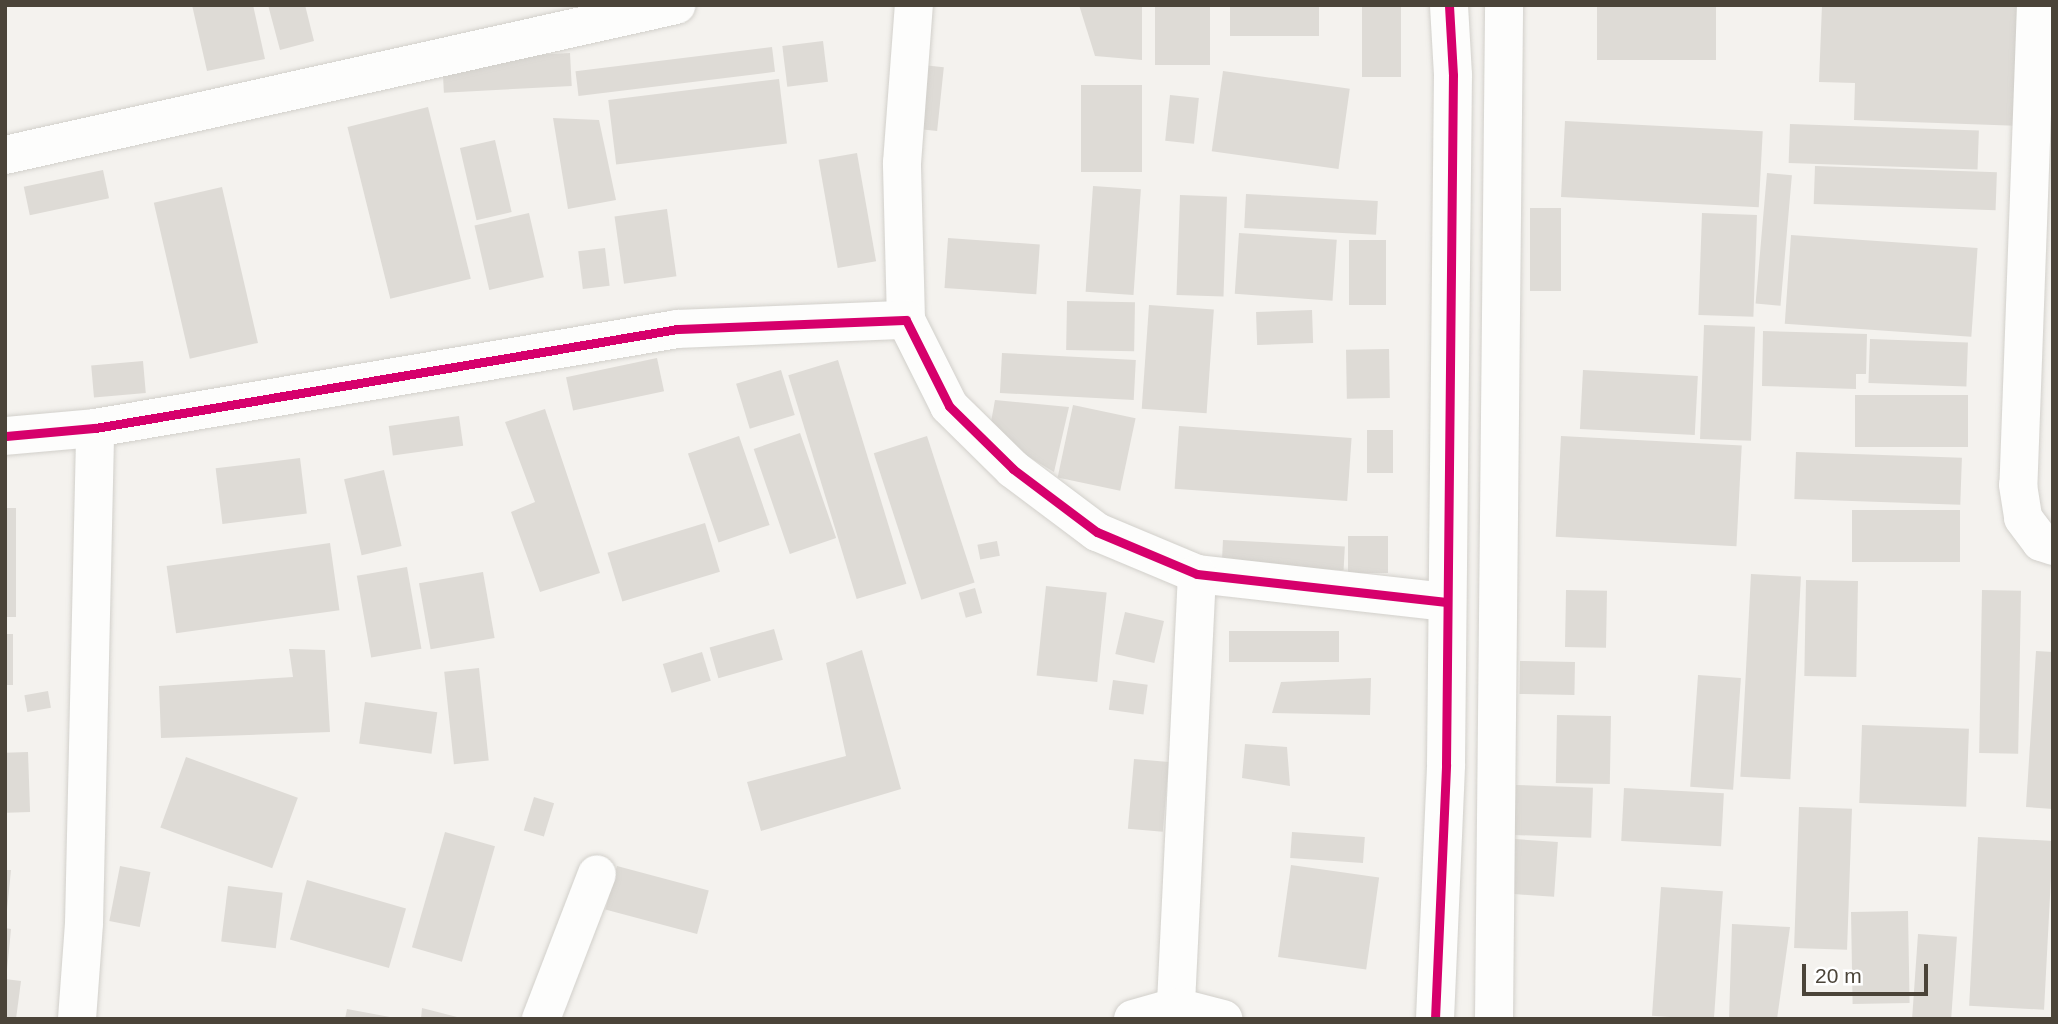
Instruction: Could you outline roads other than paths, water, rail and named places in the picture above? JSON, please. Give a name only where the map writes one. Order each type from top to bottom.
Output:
[{"type":"street","points":[[5,155],[676,5]]},
{"type":"street","points":[[914,5],[902,163],[906,320],[949,406],[1013,469],[1097,532],[1197,573],[1446,602]]},
{"type":"street","points":[[1435,1019],[1446,764],[1453,75],[1449,5]]},
{"type":"street","points":[[1494,1019],[1504,5]]},
{"type":"street","points":[[2036,5],[2018,485],[2023,518],[2041,542],[2053,546]]},
{"type":"street","points":[[5,436],[95,428],[677,329],[906,320]]},
{"type":"street","points":[[76,1019],[84,923],[95,428]]},
{"type":"street","points":[[1176,1007],[1197,573]]},
{"type":"street","points":[[541,1019],[597,874]]},
{"type":"street","points":[[1133,1019],[1176,1007],[1223,1019]]}]
